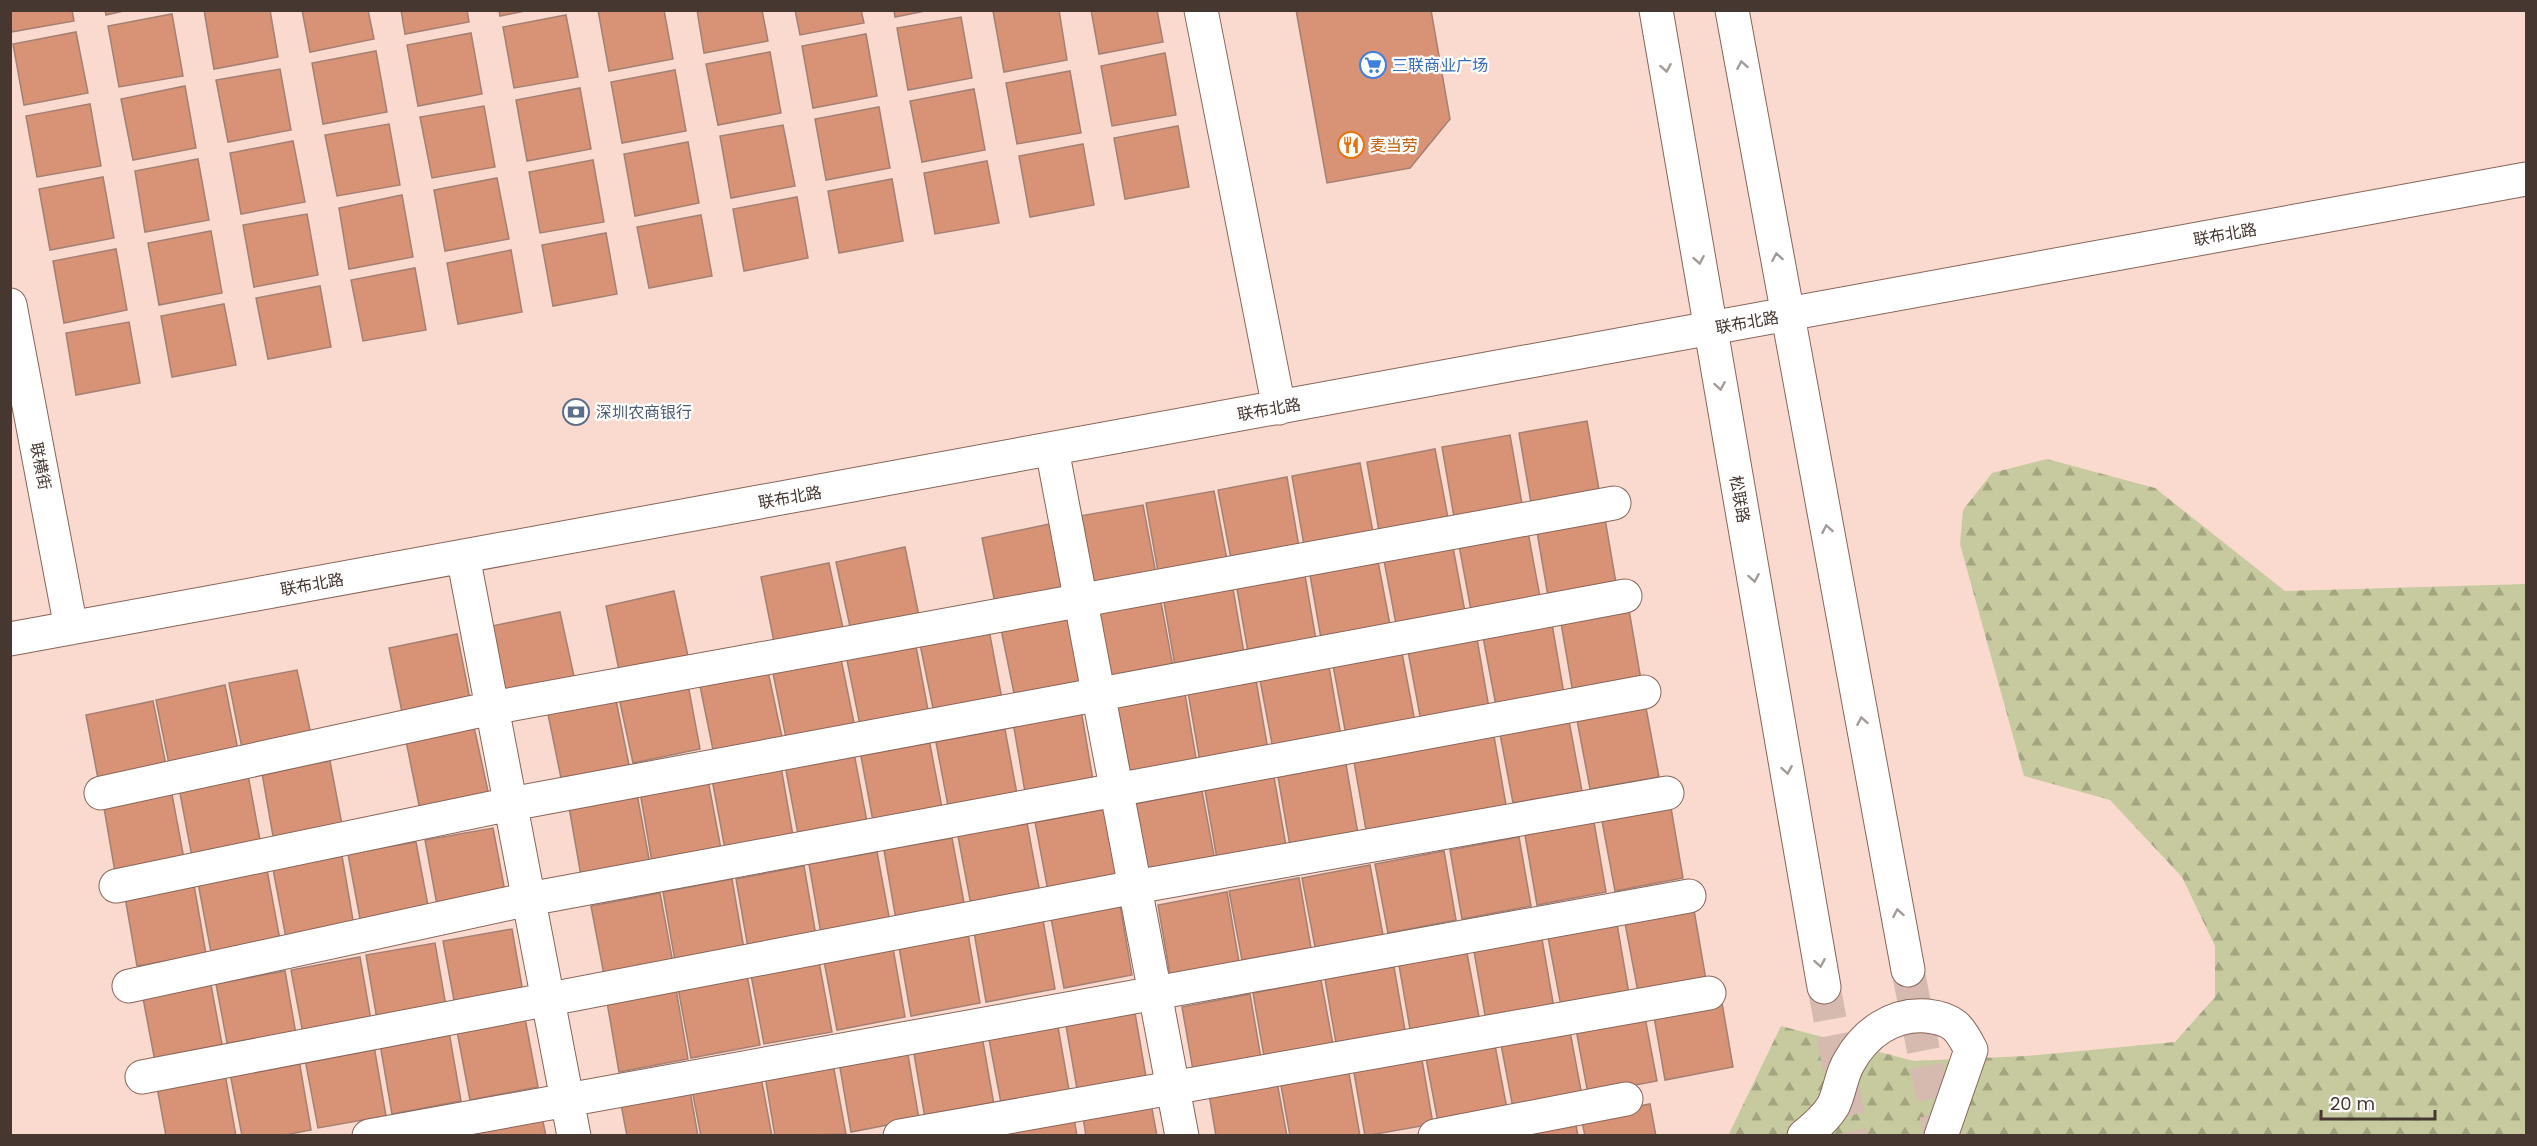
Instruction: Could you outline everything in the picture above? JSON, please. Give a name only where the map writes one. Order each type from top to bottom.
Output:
[{"type":"street","points":[[1201,10],[1279,408]]},
{"type":"street","name":"松联路","points":[[1656,10],[1824,987]]},
{"type":"street","points":[[1732,10],[1908,970]]},
{"type":"street","name":"联布北路","points":[[10,639],[2526,179]]},
{"type":"street","name":"联横街","points":[[10,305],[71,628]]},
{"type":"street","points":[[1052,449],[1182,1136]]},
{"type":"street","points":[[101,794],[492,708],[1614,503]]},
{"type":"street","points":[[463,556],[574,1136]]},
{"type":"street","points":[[116,886],[510,804],[1625,596]]},
{"type":"street","points":[[129,986],[529,899],[1644,692]]},
{"type":"street","points":[[142,1077],[1135,886],[1667,793]]},
{"type":"street","points":[[369,1136],[1689,896]]},
{"type":"street","points":[[900,1136],[1709,993]]},
{"type":"street","points":[[1804,1136],[1832,1106],[1848,1063],[1876,1029],[1900,1017],[1924,1016],[1940,1018],[1960,1028],[1971,1050],[1941,1136]]},
{"type":"street","points":[[1435,1136],[1626,1099]]},
{"type":"green space","points":[[2047,459],[2155,488],[2285,591],[2526,584],[2526,1135],[1728,1136],[1781,1026],[1914,1061],[2026,1056],[2175,1042],[2215,997],[2215,946],[2182,877],[2110,800],[2024,776],[1960,544],[1963,510],[1992,473]]},
{"type":"building","points":[[10,10],[72,10],[74,21],[11,32]]},
{"type":"building","points":[[105,10],[128,10],[106,15]]},
{"type":"building","points":[[204,10],[270,10],[278,57],[214,69]]},
{"type":"building","points":[[302,10],[368,10],[374,39],[310,52]]},
{"type":"building","points":[[401,10],[467,10],[469,22],[405,34]]},
{"type":"building","points":[[499,10],[530,10],[500,16]]},
{"type":"building","points":[[598,10],[664,10],[673,59],[609,71]]},
{"type":"building","points":[[697,10],[762,10],[768,41],[704,53]]},
{"type":"building","points":[[795,10],[861,10],[864,23],[800,35]]},
{"type":"building","points":[[894,10],[930,10],[895,17]]},
{"type":"building","points":[[1059,10],[1067,60],[1004,72],[993,11]]},
{"type":"building","points":[[1091,10],[1157,10],[1163,42],[1099,54]]},
{"type":"building","name":"三联商业广场","points":[[1296,10],[1431,10],[1450,119],[1410,168],[1327,183]]},
{"type":"building","points":[[172,14],[183,76],[119,87],[108,26]]},
{"type":"building","points":[[566,15],[578,77],[514,88],[503,27]]},
{"type":"building","points":[[961,17],[972,78],[908,90],[897,28]]},
{"type":"building","points":[[76,32],[88,93],[24,105],[13,44]]},
{"type":"building","points":[[471,33],[482,94],[418,106],[407,45]]},
{"type":"building","points":[[866,34],[877,96],[813,108],[802,46]]},
{"type":"building","points":[[376,51],[387,112],[323,124],[312,63]]},
{"type":"building","points":[[770,52],[781,113],[718,125],[706,64]]},
{"type":"building","points":[[1165,53],[1176,115],[1112,126],[1101,66]]},
{"type":"building","points":[[280,69],[291,130],[228,142],[216,80]]},
{"type":"building","points":[[675,70],[686,131],[622,143],[611,82]]},
{"type":"building","points":[[1070,71],[1081,133],[1017,144],[1006,83]]},
{"type":"building","points":[[185,86],[196,148],[133,160],[121,99]]},
{"type":"building","points":[[580,88],[591,149],[527,161],[516,100]]},
{"type":"building","points":[[974,89],[985,150],[922,162],[910,101]]},
{"type":"building","points":[[90,104],[101,166],[37,177],[26,116]]},
{"type":"building","points":[[484,106],[495,167],[432,178],[420,117]]},
{"type":"building","points":[[879,107],[890,168],[826,180],[815,119]]},
{"type":"building","points":[[389,124],[400,185],[337,196],[325,135]]},
{"type":"building","points":[[783,125],[795,186],[731,198],[720,136]]},
{"type":"building","points":[[1178,126],[1189,187],[1125,199],[1114,138]]},
{"type":"building","points":[[293,141],[305,202],[241,214],[230,153]]},
{"type":"building","points":[[688,142],[699,203],[635,216],[624,154]]},
{"type":"building","points":[[1083,144],[1094,205],[1030,217],[1019,156]]},
{"type":"building","points":[[198,159],[209,220],[145,232],[135,171]]},
{"type":"building","points":[[593,160],[604,222],[540,233],[529,172]]},
{"type":"building","points":[[987,161],[999,223],[935,234],[924,173]]},
{"type":"building","points":[[103,177],[114,238],[50,250],[39,189]]},
{"type":"building","points":[[497,178],[509,239],[445,251],[434,190]]},
{"type":"building","points":[[892,179],[903,241],[839,253],[828,191]]},
{"type":"building","points":[[402,195],[413,257],[349,269],[339,208]]},
{"type":"building","points":[[797,197],[808,258],[744,271],[733,209]]},
{"type":"building","points":[[307,214],[318,275],[254,287],[243,225]]},
{"type":"building","points":[[701,215],[712,276],[649,288],[637,227]]},
{"type":"building","points":[[211,231],[222,293],[159,305],[148,243]]},
{"type":"building","points":[[606,233],[617,294],[553,306],[542,245]]},
{"type":"building","points":[[116,249],[127,310],[64,323],[53,261]]},
{"type":"building","points":[[511,250],[522,312],[458,324],[447,263]]},
{"type":"building","points":[[415,268],[426,330],[363,341],[351,280]]},
{"type":"building","points":[[320,286],[331,347],[268,359],[256,298]]},
{"type":"building","points":[[224,304],[236,365],[172,377],[161,316]]},
{"type":"building","points":[[129,322],[140,383],[76,395],[66,333]]},
{"type":"building","points":[[1587,421],[1599,490],[1531,503],[1519,433]]},
{"type":"building","points":[[1510,435],[1522,504],[1454,517],[1442,447]]},
{"type":"building","points":[[1435,449],[1448,518],[1379,531],[1367,462]]},
{"type":"building","points":[[1360,463],[1373,532],[1304,545],[1292,476]]},
{"type":"building","points":[[1287,477],[1299,547],[1231,559],[1218,490]]},
{"type":"building","points":[[1214,491],[1227,560],[1158,572],[1146,503]]},
{"type":"building","points":[[1143,505],[1156,574],[1087,587],[1074,517]]},
{"type":"building","points":[[1604,513],[1616,583],[1548,596],[1536,526]]},
{"type":"building","points":[[1050,524],[1064,594],[996,608],[982,538]]},
{"type":"building","points":[[1527,527],[1540,597],[1471,610],[1458,540]]},
{"type":"building","points":[[1452,542],[1465,612],[1396,624],[1383,555]]},
{"type":"building","points":[[905,547],[919,616],[851,631],[836,562]]},
{"type":"building","points":[[1377,556],[1390,625],[1321,638],[1309,569]]},
{"type":"building","points":[[829,563],[844,633],[775,647],[761,577]]},
{"type":"building","points":[[1304,570],[1316,640],[1248,652],[1236,583]]},
{"type":"building","points":[[1232,583],[1244,653],[1175,666],[1163,596]]},
{"type":"building","points":[[674,591],[689,661],[620,675],[606,606]]},
{"type":"building","points":[[1160,597],[1173,667],[1104,680],[1091,610]]},
{"type":"building","points":[[1629,610],[1641,680],[1573,693],[1561,623]]},
{"type":"building","points":[[560,612],[575,681],[506,695],[492,626]]},
{"type":"building","points":[[1069,614],[1083,684],[1015,698],[1001,629]]},
{"type":"building","points":[[1552,624],[1564,694],[1496,706],[1483,637]]},
{"type":"building","points":[[989,630],[1002,699],[934,713],[920,644]]},
{"type":"building","points":[[457,634],[471,704],[403,717],[389,648]]},
{"type":"building","points":[[1477,639],[1489,708],[1421,721],[1408,651]]},
{"type":"building","points":[[915,641],[928,710],[860,725],[846,655]]},
{"type":"building","points":[[1402,653],[1415,722],[1346,735],[1333,665]]},
{"type":"building","points":[[840,654],[854,723],[786,738],[772,668]]},
{"type":"building","points":[[767,667],[782,737],[713,750],[699,681]]},
{"type":"building","points":[[1329,667],[1341,736],[1273,749],[1260,680]]},
{"type":"building","points":[[297,670],[312,739],[243,753],[229,683]]},
{"type":"building","points":[[687,679],[700,749],[633,763],[618,693]]},
{"type":"building","points":[[1256,680],[1268,750],[1200,762],[1188,692]]},
{"type":"building","points":[[225,685],[239,755],[170,769],[156,700]]},
{"type":"building","points":[[1185,694],[1197,764],[1129,776],[1116,706]]},
{"type":"building","points":[[615,695],[629,765],[561,778],[547,709]]},
{"type":"building","points":[[153,701],[167,770],[99,784],[86,715]]},
{"type":"building","points":[[1646,708],[1659,777],[1590,789],[1577,720]]},
{"type":"building","points":[[1081,710],[1093,780],[1025,792],[1013,722]]},
{"type":"building","points":[[1569,721],[1582,791],[1513,803],[1500,734]]},
{"type":"building","points":[[1004,724],[1017,794],[948,806],[935,737]]},
{"type":"building","points":[[474,727],[489,796],[420,810],[406,741]]},
{"type":"building","points":[[1494,736],[1506,805],[1366,830],[1354,762]]},
{"type":"building","points":[[929,739],[942,808],[873,821],[860,751]]},
{"type":"building","points":[[854,753],[867,822],[798,834],[785,765]]},
{"type":"building","points":[[330,761],[343,830],[274,842],[262,773]]},
{"type":"building","points":[[1346,764],[1358,834],[1290,846],[1278,777]]},
{"type":"building","points":[[781,767],[793,836],[725,849],[712,779]]},
{"type":"building","points":[[248,775],[261,845],[192,857],[179,788]]},
{"type":"building","points":[[1274,777],[1286,846],[1217,859],[1205,790]]},
{"type":"building","points":[[708,780],[721,849],[652,862],[640,792]]},
{"type":"building","points":[[171,789],[184,859],[115,872],[103,802]]},
{"type":"building","points":[[1202,791],[1215,861],[1146,873],[1134,804]]},
{"type":"building","points":[[637,794],[650,864],[581,876],[569,807]]},
{"type":"building","points":[[1671,808],[1683,878],[1615,891],[1602,821]]},
{"type":"building","points":[[1104,809],[1117,879],[1048,891],[1035,822]]},
{"type":"building","points":[[1594,822],[1606,892],[1537,905],[1525,835]]},
{"type":"building","points":[[1027,823],[1040,893],[971,905],[958,836]]},
{"type":"building","points":[[493,828],[506,897],[438,910],[425,840]]},
{"type":"building","points":[[1519,837],[1531,906],[1462,919],[1450,850]]},
{"type":"building","points":[[952,838],[965,908],[896,920],[884,850]]},
{"type":"building","points":[[416,842],[429,911],[361,924],[348,854]]},
{"type":"building","points":[[1444,851],[1456,920],[1388,933],[1375,864]]},
{"type":"building","points":[[877,852],[890,922],[821,934],[809,864]]},
{"type":"building","points":[[342,856],[354,926],[286,938],[273,869]]},
{"type":"building","points":[[1370,865],[1383,935],[1315,947],[1302,878]]},
{"type":"building","points":[[804,866],[816,936],[748,948],[736,879]]},
{"type":"building","points":[[267,870],[280,940],[211,952],[198,883]]},
{"type":"building","points":[[1299,878],[1311,948],[1242,960],[1229,891]]},
{"type":"building","points":[[732,879],[744,949],[675,961],[663,892]]},
{"type":"building","points":[[194,885],[206,954],[137,966],[125,897]]},
{"type":"building","points":[[1227,892],[1239,962],[1170,975],[1158,905]]},
{"type":"building","points":[[660,893],[673,963],[604,975],[591,906]]},
{"type":"building","points":[[1120,905],[1132,975],[1064,988],[1051,918]]},
{"type":"building","points":[[1694,910],[1706,980],[1638,992],[1625,923]]},
{"type":"building","points":[[1043,920],[1055,989],[986,1002],[974,932]]},
{"type":"building","points":[[1617,924],[1629,994],[1561,1006],[1548,937]]},
{"type":"building","points":[[512,929],[524,998],[456,1011],[443,941]]},
{"type":"building","points":[[968,934],[980,1003],[911,1016],[899,947]]},
{"type":"building","points":[[1542,939],[1554,1008],[1486,1021],[1474,951]]},
{"type":"building","points":[[435,943],[447,1012],[378,1025],[366,955]]},
{"type":"building","points":[[893,948],[905,1017],[837,1030],[824,961]]},
{"type":"building","points":[[1467,953],[1480,1022],[1411,1035],[1399,965]]},
{"type":"building","points":[[360,957],[372,1026],[304,1039],[291,970]]},
{"type":"building","points":[[819,962],[832,1032],[764,1044],[751,975]]},
{"type":"building","points":[[1394,967],[1406,1036],[1337,1049],[1325,979]]},
{"type":"building","points":[[285,971],[297,1040],[229,1053],[216,984]]},
{"type":"building","points":[[747,975],[760,1045],[691,1058],[678,988]]},
{"type":"building","points":[[1321,980],[1334,1050],[1265,1062],[1253,993]]},
{"type":"building","points":[[211,985],[224,1055],[156,1067],[143,998]]},
{"type":"building","points":[[676,989],[688,1059],[619,1072],[607,1002]]},
{"type":"building","points":[[1250,994],[1262,1064],[1194,1076],[1182,1007]]},
{"type":"building","points":[[1721,997],[1733,1067],[1665,1080],[1653,1011]]},
{"type":"building","points":[[1134,1007],[1146,1077],[1077,1089],[1065,1020]]},
{"type":"building","points":[[1644,1012],[1657,1081],[1588,1094],[1575,1024]]},
{"type":"building","points":[[525,1018],[538,1087],[470,1100],[457,1031]]},
{"type":"building","points":[[1057,1021],[1069,1090],[1001,1103],[988,1034]]},
{"type":"building","points":[[1569,1026],[1582,1096],[1513,1108],[1500,1039]]},
{"type":"building","points":[[449,1032],[461,1101],[392,1114],[380,1044]]},
{"type":"building","points":[[982,1036],[994,1105],[925,1118],[913,1048]]},
{"type":"building","points":[[1494,1040],[1507,1109],[1438,1122],[1425,1053]]},
{"type":"building","points":[[374,1046],[386,1116],[318,1128],[305,1059]]},
{"type":"building","points":[[907,1049],[919,1119],[851,1132],[839,1062]]},
{"type":"building","points":[[1421,1054],[1433,1124],[1365,1136],[1353,1067]]},
{"type":"building","points":[[299,1060],[311,1130],[280,1136],[242,1136],[230,1073]]},
{"type":"building","points":[[833,1064],[846,1134],[775,1136],[765,1076]]},
{"type":"building","points":[[1348,1068],[1360,1136],[1290,1136],[1280,1080]]},
{"type":"building","points":[[225,1074],[236,1136],[166,1136],[157,1087]]},
{"type":"building","points":[[761,1077],[772,1136],[701,1136],[692,1090]]},
{"type":"building","points":[[1277,1082],[1287,1136],[1216,1136],[1209,1094]]},
{"type":"building","points":[[690,1091],[698,1136],[627,1136],[621,1104]]},
{"type":"building","points":[[1150,1098],[1157,1136],[1086,1136],[1082,1111]]},
{"type":"building","points":[[1650,1104],[1656,1136],[1585,1136],[1581,1117]]},
{"type":"building","points":[[1073,1112],[1077,1136],[1007,1136],[1005,1125]]},
{"type":"building","points":[[542,1117],[546,1136],[475,1136],[474,1130]]},
{"type":"building","points":[[1575,1119],[1578,1136],[1507,1136]]},
{"type":"tunnel","points":[[1908,970],[1940,1136]]},
{"type":"tunnel","points":[[1824,987],[1852,1136]]},
{"type":"place","name":"三联商业广场","points":[[1373,65]]},
{"type":"place","name":"麦当劳","points":[[1351,145]]},
{"type":"place","name":"深圳农商银行","points":[[576,412]]}]
